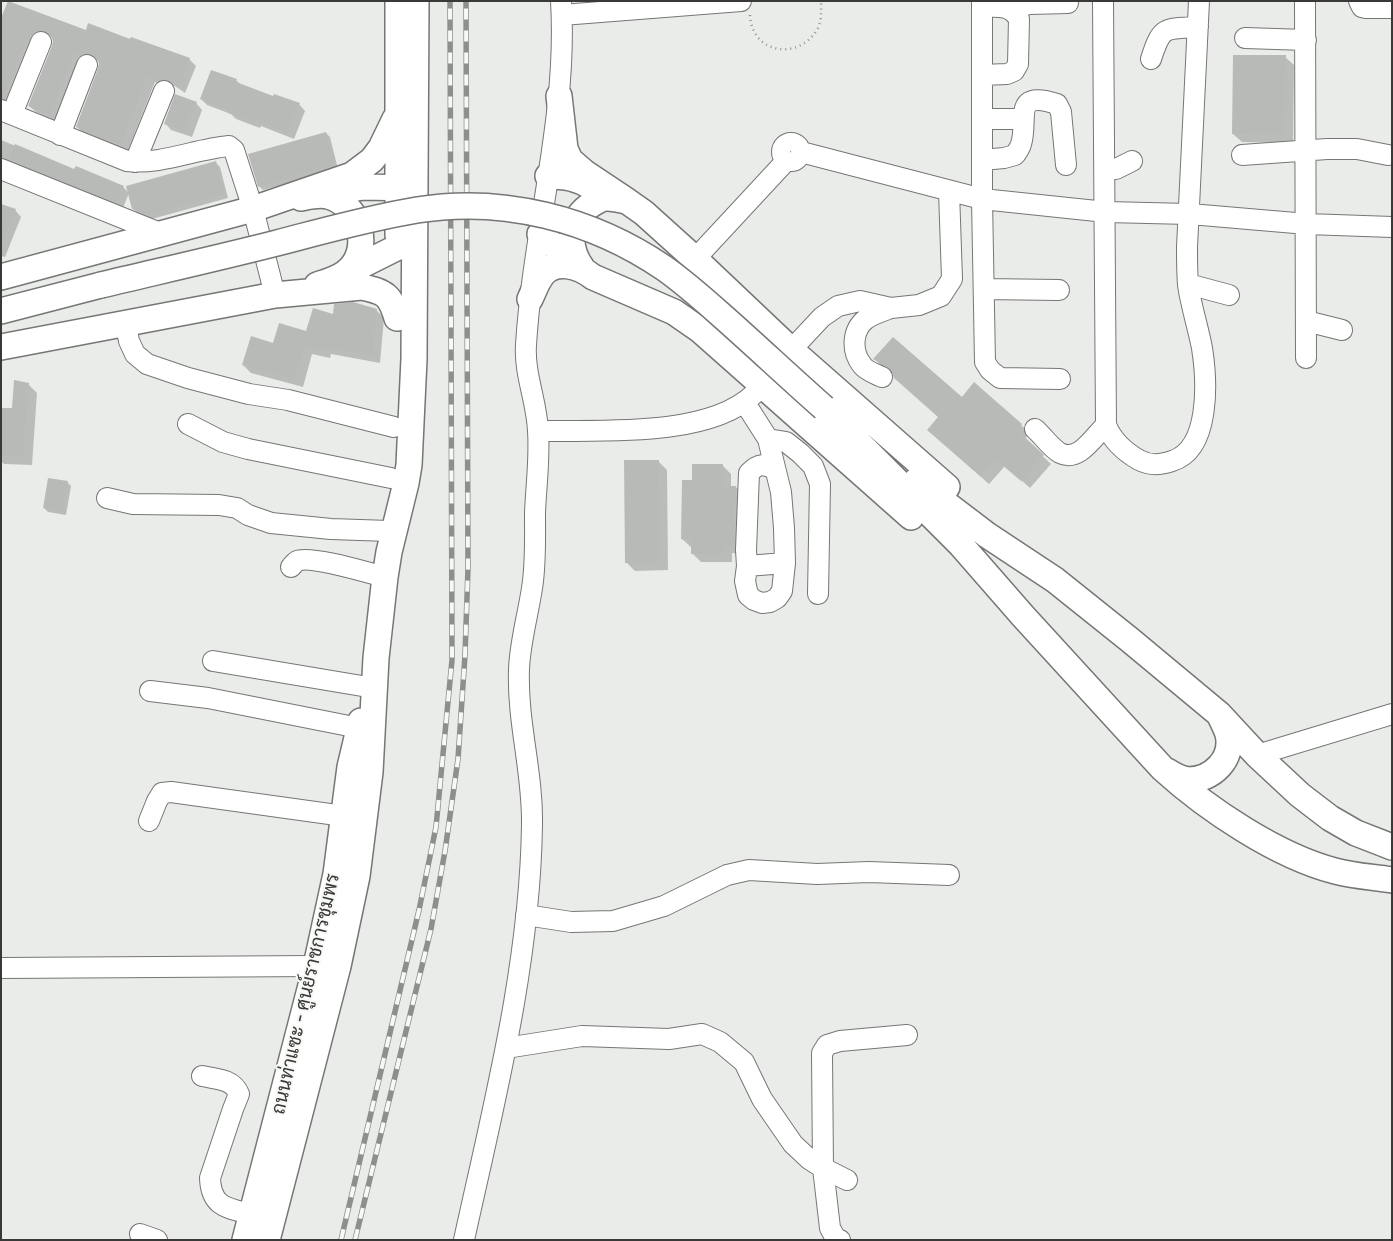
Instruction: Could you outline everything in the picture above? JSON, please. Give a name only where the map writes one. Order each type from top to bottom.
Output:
[{"type":"main road","points":[[398,1],[398,111],[407,188]]},
{"type":"main road","points":[[389,542],[406,483],[410,452],[414,359],[406,245],[416,1]]},
{"type":"main road","points":[[559,96],[565,149],[570,160],[584,173],[695,259],[791,350],[1055,580],[1219,714],[1257,755],[1300,795],[1330,818],[1356,833],[1392,847]]},
{"type":"main road","points":[[252,209],[352,175],[372,160],[382,148],[398,111]]},
{"type":"main road","points":[[548,176],[566,176],[618,199]]},
{"type":"main road","points":[[1,277],[252,209],[364,187],[407,188]]},
{"type":"main road","points":[[316,195],[329,196],[340,201],[350,209],[357,220],[361,232],[360,247],[355,262],[346,273]]},
{"type":"main road","points":[[579,264],[571,243],[571,233],[575,222],[583,211],[594,202],[618,199]]},
{"type":"main road","points":[[1,311],[336,227],[418,210],[465,207],[526,210],[556,217],[598,233],[632,249],[664,268],[715,310],[824,408],[962,546],[1162,769],[1187,791],[1262,839],[1293,856],[1336,872],[1392,880]]},
{"type":"main road","points":[[540,234],[593,276],[674,312],[700,330],[1023,616]]},
{"type":"main road","points":[[1,347],[275,295],[323,283],[406,245]]},
{"type":"main road","points":[[389,542],[397,318],[406,245]]},
{"type":"main road","points":[[530,299],[542,275],[551,268],[579,264]]},
{"type":"main road","points":[[275,295],[362,287],[376,290],[387,296],[392,302],[397,318]]},
{"type":"main road","points":[[824,408],[987,535],[1055,580]]},
{"type":"main road","name":"ถนนท่าแซะ - ศูนย์ราชการชุมพร","points":[[245,1240],[251,1214],[327,966],[357,876],[370,772],[376,658],[389,542]]},
{"type":"main road","name":"ถนนท่าแซะ - ศูนย์ราชการชุมพร","points":[[267,1240],[327,966],[336,874],[350,767],[376,658]]},
{"type":"main road","points":[[1162,769],[1186,780],[1198,779],[1209,775],[1218,768],[1225,759],[1228,747],[1228,735],[1219,714]]},
{"type":"street","points":[[1103,1],[1106,212],[1106,425],[1116,442],[1131,455],[1145,463],[1155,465],[1178,459],[1190,449],[1199,433],[1204,407],[1202,349],[1188,284],[1187,247],[1199,1]]},
{"type":"street","points":[[1305,1],[1306,358]]},
{"type":"street","points":[[1359,1],[1362,7],[1366,8],[1392,8]]},
{"type":"street","points":[[1010,9],[1029,4],[1068,3]]},
{"type":"street","points":[[982,75],[1007,74],[1014,71],[1018,64],[1019,19],[1015,13],[1005,6],[982,4],[982,75],[982,198],[985,362],[990,370],[1000,378],[1060,379]]},
{"type":"street","points":[[464,1240],[506,1048],[526,915],[532,798],[530,772],[521,719],[519,666],[533,586],[538,431],[528,375],[526,349],[530,299],[559,96],[562,8],[745,5]]},
{"type":"street","points":[[1151,58],[1157,38],[1164,32],[1170,29],[1198,27]]},
{"type":"street","points":[[1244,38],[1306,40]]},
{"type":"street","points":[[41,42],[6,112],[127,162],[145,163],[209,148],[229,146],[234,150],[275,295]]},
{"type":"street","points":[[60,135],[87,65]]},
{"type":"street","points":[[135,162],[164,91]]},
{"type":"street","points":[[982,160],[1015,155],[1021,145],[1024,110],[1028,103],[1046,101],[1057,104],[1062,112],[1066,165]]},
{"type":"street","points":[[982,120],[1023,119]]},
{"type":"street","points":[[1242,155],[1306,152],[1327,149],[1357,149],[1388,155]]},
{"type":"street","points":[[695,259],[793,156],[982,198],[1106,212],[1190,214],[1307,224],[1392,227]]},
{"type":"street","points":[[1105,169],[1116,169],[1132,161]]},
{"type":"street","points":[[1,170],[160,233]]},
{"type":"street","points":[[882,377],[862,366],[854,339],[859,327],[867,319],[891,308],[919,304],[941,296],[952,279],[949,191]]},
{"type":"street","points":[[1188,284],[1229,295]]},
{"type":"street","points":[[984,289],[1058,290]]},
{"type":"street","points":[[791,350],[822,317],[838,306],[860,301],[891,308]]},
{"type":"street","points":[[1306,321],[1342,330]]},
{"type":"street","points":[[126,324],[135,354],[146,364],[188,378],[249,394],[288,400],[394,428]]},
{"type":"street","points":[[538,431],[658,428],[691,424],[720,416],[745,403],[762,386]]},
{"type":"street","points":[[745,403],[768,439],[781,492],[785,563],[782,591],[777,598],[770,602],[762,603],[748,594],[745,581],[749,473],[755,467],[763,464],[774,469]]},
{"type":"street","points":[[188,424],[223,442],[391,478]]},
{"type":"street","points":[[1035,428],[1059,453],[1069,456],[1077,454],[1106,425]]},
{"type":"street","points":[[768,439],[786,442],[800,453],[813,466],[820,484],[818,594]]},
{"type":"street","points":[[107,498],[133,504],[219,505],[238,508],[248,515],[271,523],[332,529],[389,542]]},
{"type":"street","points":[[291,567],[297,561],[329,562],[386,577]]},
{"type":"street","points":[[747,566],[785,563]]},
{"type":"street","points":[[213,661],[368,687]]},
{"type":"street","points":[[150,691],[208,698],[360,728]]},
{"type":"street","points":[[1257,755],[1392,714]]},
{"type":"street","points":[[149,821],[156,800],[162,794],[171,792],[344,816]]},
{"type":"street","points":[[526,915],[571,922],[614,921],[664,906],[728,875],[749,870],[817,874],[869,872],[949,876]]},
{"type":"street","points":[[1,968],[327,966]]},
{"type":"street","points":[[506,1048],[582,1036],[669,1039],[702,1034],[720,1042],[744,1062],[762,1099],[793,1144],[809,1159],[847,1180]]},
{"type":"street","points":[[840,1240],[836,1239],[830,1228],[823,1168],[822,1053],[827,1045],[840,1041],[907,1035]]},
{"type":"street","points":[[202,1076],[227,1082],[236,1087],[239,1094],[232,1109],[210,1178],[210,1190],[216,1200],[226,1208],[251,1214]]},
{"type":"path","points":[[745,5],[753,32],[760,42],[771,48],[787,50],[804,43],[814,34],[822,16],[821,1]]},
{"type":"building","points":[[8,1],[86,30],[88,23],[130,39],[131,37],[190,58],[179,88],[168,80],[159,81],[148,76],[121,145],[76,127],[99,63],[92,54],[82,55],[75,52],[50,115],[28,106],[53,41],[51,35],[46,31],[40,30],[33,33],[28,42],[26,41],[3,99],[1,98],[1,18]]},
{"type":"building","points":[[1233,55],[1286,55],[1284,135],[1232,134]]},
{"type":"building","points":[[211,70],[237,79],[236,82],[273,96],[274,94],[300,103],[288,133],[254,120],[254,122],[228,113],[229,110],[200,99]]},
{"type":"building","points":[[175,94],[197,102],[185,132],[164,124]]},
{"type":"building","points":[[326,132],[335,165],[258,187],[248,154]]},
{"type":"building","points":[[15,144],[74,169],[76,166],[124,186],[116,203],[8,159]]},
{"type":"building","points":[[216,161],[225,194],[148,215],[132,209],[126,186]]},
{"type":"building","points":[[1,204],[16,209],[2,244],[1,244]]},
{"type":"building","points":[[353,302],[377,309],[373,356],[323,347],[322,352],[305,347],[295,380],[242,365],[251,336],[273,343],[279,323],[306,331],[313,308],[333,314],[334,304]]},
{"type":"building","points":[[893,337],[962,397],[974,382],[1022,424],[1017,430],[1044,455],[1021,481],[995,459],[980,476],[927,430],[938,417],[894,378],[891,370],[873,359]]},
{"type":"building","points":[[14,380],[29,383],[23,457],[1,456],[1,408],[12,408]]},
{"type":"building","points":[[624,460],[659,460],[660,562],[625,563]]},
{"type":"building","points":[[692,464],[723,464],[723,486],[736,486],[734,546],[724,545],[724,554],[691,554],[691,540],[681,539],[682,480],[692,480]]},
{"type":"building","points":[[48,478],[68,481],[63,512],[43,508]]},
{"type":"railway","points":[[341,1240],[419,910],[436,827],[452,660],[450,1]]},
{"type":"railway","points":[[355,1240],[431,929],[445,851],[458,759],[465,655],[468,568],[466,1]]}]
